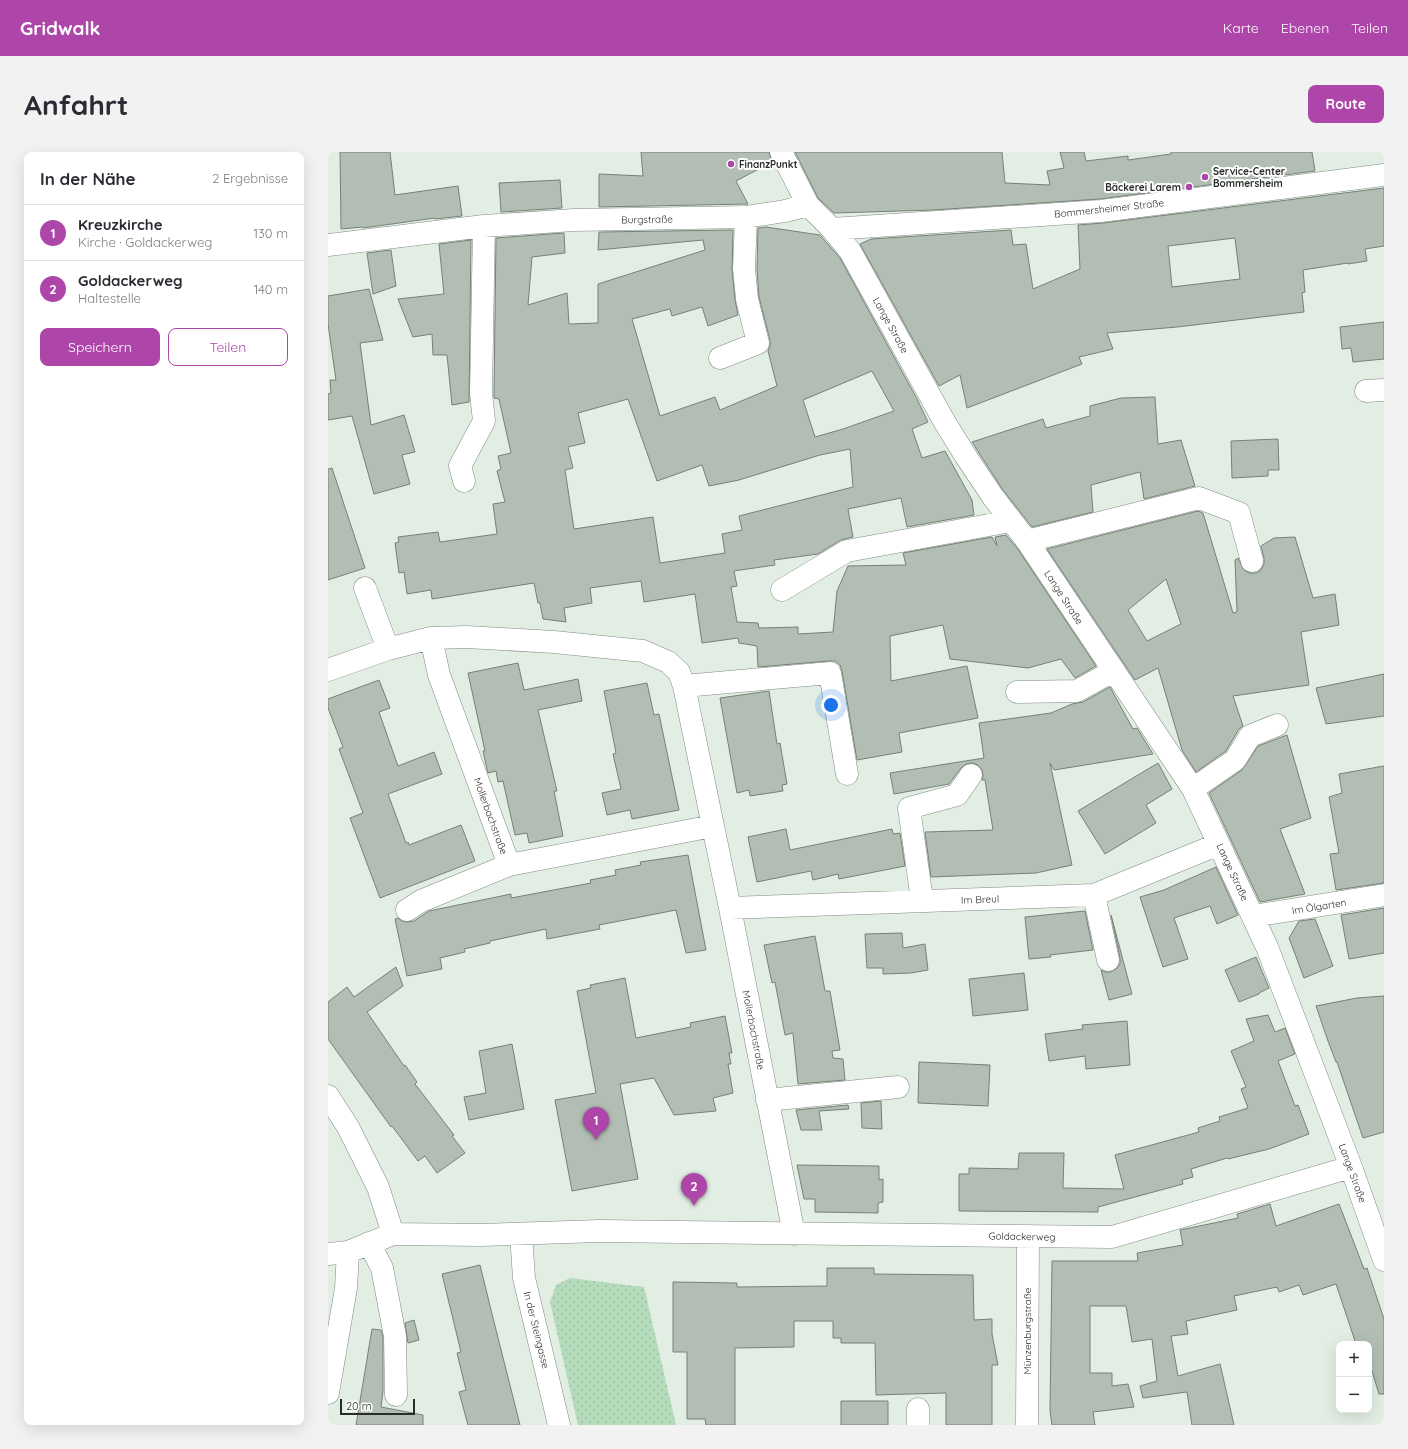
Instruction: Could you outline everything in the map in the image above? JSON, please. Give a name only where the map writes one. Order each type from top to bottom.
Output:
[{"type":"street","name":"Lange Straße","points":[[781,152],[808,205],[832,229],[850,251],[944,421],[993,497],[1027,542],[1193,789],[1268,948],[1383,1252]]},
{"type":"street","name":"Bommersheimer Straße","points":[[832,229],[1101,211],[1384,175]]},
{"type":"street","name":"Burgstraße","points":[[328,245],[484,226],[574,220],[746,217],[784,211],[808,205]]},
{"type":"street","points":[[720,358],[758,343],[747,299],[744,269],[746,217]]},
{"type":"street","points":[[464,481],[460,466],[484,421],[481,393],[484,226]]},
{"type":"street","points":[[1027,542],[1199,498],[1239,513],[1252,561]]},
{"type":"street","points":[[782,590],[847,551],[1011,521]]},
{"type":"street","points":[[365,588],[388,649]]},
{"type":"street","name":"Mollerbachstraße","points":[[328,670],[388,649],[431,638],[467,637],[554,642],[642,651],[668,662],[679,672],[684,686],[730,908],[794,1234]]},
{"type":"street","name":"Mollerbachstraße","points":[[431,638],[438,675],[509,865],[713,826]]},
{"type":"street","points":[[1017,692],[1077,691],[1113,671]]},
{"type":"street","points":[[684,686],[830,673],[847,774]]},
{"type":"street","points":[[1193,789],[1235,760],[1250,736],[1277,725]]},
{"type":"street","points":[[922,900],[909,808],[957,795],[971,776]]},
{"type":"street","name":"Im Breul","points":[[730,908],[1094,895],[1220,844]]},
{"type":"street","points":[[407,910],[421,901],[509,865]]},
{"type":"street","points":[[1094,895],[1108,960]]},
{"type":"street","name":"Im Ölgarten","points":[[1253,916],[1384,895]]},
{"type":"street","points":[[767,1100],[898,1087]]},
{"type":"street","points":[[328,1096],[348,1127],[378,1187],[393,1234]]},
{"type":"street","name":"Goldackerweg","points":[[338,1253],[393,1234],[482,1235],[599,1231],[1112,1237],[1351,1168]]},
{"type":"street","name":"In der Steingasse","points":[[521,1234],[524,1278],[560,1425]]},
{"type":"street","name":"Münzenburgstraße","points":[[1027,1425],[1028,1236]]},
{"type":"street","points":[[369,1243],[382,1268],[395,1336],[396,1395]]},
{"type":"street","points":[[328,1393],[346,1288],[338,1253]]},
{"type":"green space","points":[[570,1278],[644,1287],[676,1425],[578,1425],[550,1302],[556,1285]]},
{"type":"building","points":[[340,152],[390,152],[395,195],[458,186],[462,216],[435,218],[363,228],[341,229]]},
{"type":"building","points":[[641,152],[769,152],[772,162],[736,181],[748,204],[599,207],[599,174],[643,176]]},
{"type":"building","points":[[795,152],[1002,152],[1005,183],[1050,185],[1047,171],[1064,168],[1060,152],[1084,152],[1086,161],[1128,156],[1128,160],[1171,154],[1171,152],[1312,152],[1315,171],[1100,199],[933,210],[834,213],[818,198]]},
{"type":"building","points":[[560,180],[562,208],[501,212],[499,183]]},
{"type":"building","points":[[1384,188],[1384,246],[1365,249],[1367,261],[1303,270],[1305,292],[1302,293],[1304,312],[1177,327],[1107,333],[1113,349],[1079,357],[1082,364],[967,408],[960,375],[939,386],[860,244],[871,239],[1011,230],[1013,245],[1026,244],[1033,289],[1080,269],[1078,225]],"holes":[[[1235,238],[1240,279],[1172,287],[1168,246]]]},
{"type":"building","points":[[766,227],[820,235],[840,258],[928,422],[912,429],[922,458],[945,451],[972,500],[974,515],[907,527],[901,498],[848,509],[853,537],[841,540],[818,554],[774,560],[775,565],[734,571],[737,586],[731,587],[737,622],[758,623],[759,628],[798,627],[798,634],[833,632],[837,591],[848,566],[906,565],[903,553],[992,537],[997,546],[995,537],[1006,535],[1017,548],[1096,666],[1075,678],[1061,659],[1028,668],[950,659],[943,625],[890,636],[891,681],[967,666],[978,718],[899,733],[902,752],[857,760],[840,665],[835,661],[829,661],[758,667],[757,646],[739,643],[738,638],[702,643],[695,594],[644,602],[641,581],[590,588],[592,603],[564,608],[566,622],[543,619],[534,583],[432,599],[431,590],[407,594],[404,572],[399,573],[395,543],[399,542],[398,537],[438,532],[440,542],[497,534],[493,504],[505,502],[497,471],[501,469],[498,456],[511,453],[499,399],[494,398],[496,238],[564,233],[565,253],[532,257],[528,305],[567,293],[569,324],[598,323],[598,284],[705,250],[703,240],[598,250],[599,232],[733,230],[732,270],[738,315],[708,326],[702,307],[672,316],[670,309],[632,319],[660,416],[715,397],[720,410],[777,386],[768,351],[770,340],[759,297],[757,269],[758,228]],"holes":[[[872,371],[894,411],[815,437],[803,400]],[[628,399],[657,481],[702,465],[709,486],[739,480],[820,455],[850,449],[853,487],[739,516],[742,530],[722,534],[725,553],[660,563],[653,517],[574,529],[565,470],[573,468],[568,447],[585,443],[578,413]]]},
{"type":"building","points":[[471,240],[469,402],[452,405],[447,355],[433,355],[432,334],[413,337],[398,299],[444,294],[439,244]]},
{"type":"building","points":[[391,250],[396,286],[373,294],[367,253]]},
{"type":"building","points":[[369,289],[383,340],[360,343],[371,425],[404,415],[415,452],[402,455],[410,484],[374,494],[352,416],[328,420],[328,394],[331,393],[330,380],[336,380],[328,324],[328,296]]},
{"type":"building","points":[[1384,322],[1384,359],[1353,362],[1351,348],[1342,349],[1340,327]]},
{"type":"building","points":[[1155,397],[1158,444],[1181,440],[1195,486],[1144,499],[1140,472],[1091,485],[1093,512],[1032,527],[1003,490],[972,442],[1043,419],[1046,428],[1090,416],[1090,406],[1121,398]]},
{"type":"building","points":[[1278,439],[1279,470],[1268,470],[1268,476],[1232,478],[1231,441]]},
{"type":"building","points":[[332,468],[365,568],[328,580],[328,469]]},
{"type":"building","points":[[1198,511],[1203,513],[1233,613],[1237,612],[1235,560],[1238,558],[1244,570],[1249,573],[1256,573],[1261,570],[1264,564],[1261,546],[1274,538],[1295,537],[1313,598],[1335,594],[1339,625],[1301,632],[1309,685],[1233,696],[1243,726],[1239,729],[1226,751],[1196,772],[1182,750],[1158,668],[1135,680],[1047,549]],"holes":[[[1166,579],[1181,624],[1147,641],[1128,610]]]},
{"type":"building","points":[[518,663],[524,690],[578,679],[582,701],[538,710],[557,791],[554,791],[563,836],[529,843],[527,833],[515,835],[503,781],[498,782],[496,771],[488,773],[483,751],[485,751],[468,673]]},
{"type":"building","points":[[1384,674],[1384,716],[1326,724],[1316,688]]},
{"type":"building","points":[[379,680],[390,708],[379,712],[398,766],[434,752],[442,774],[388,794],[406,843],[408,842],[409,845],[461,825],[475,861],[380,898],[350,818],[363,813],[339,749],[343,747],[328,708],[328,699]]},
{"type":"building","points":[[647,683],[654,715],[659,714],[679,810],[632,819],[630,810],[607,815],[602,793],[621,789],[613,754],[616,753],[604,691]]},
{"type":"building","points":[[1110,687],[1133,729],[1137,728],[1153,754],[1054,770],[1050,763],[1072,865],[1036,873],[931,877],[925,832],[993,830],[985,780],[982,780],[982,770],[978,765],[972,763],[966,764],[961,768],[949,784],[894,794],[890,773],[984,758],[979,723],[1051,713],[1072,704],[1083,702]]},
{"type":"building","points":[[769,691],[777,744],[780,743],[787,784],[782,785],[783,791],[750,796],[749,790],[737,793],[720,698]]},
{"type":"building","points":[[1287,735],[1311,818],[1280,829],[1305,894],[1260,902],[1209,793],[1242,770],[1258,746]]},
{"type":"building","points":[[1158,763],[1172,789],[1146,805],[1156,823],[1105,854],[1078,811]]},
{"type":"building","points":[[1384,766],[1384,883],[1336,890],[1330,854],[1339,853],[1329,797],[1342,793],[1339,774]]},
{"type":"building","points":[[786,829],[790,850],[892,829],[893,834],[900,833],[905,866],[839,879],[838,874],[813,880],[811,871],[757,882],[748,837]]},
{"type":"building","points":[[688,855],[706,950],[686,953],[676,910],[599,925],[600,929],[547,939],[546,929],[490,941],[490,943],[464,949],[465,952],[440,958],[442,969],[407,976],[395,919],[398,918],[402,921],[408,922],[414,921],[429,911],[511,894],[511,898],[591,883],[590,880],[616,875],[615,870],[641,865],[640,862]]},
{"type":"building","points":[[1216,867],[1238,915],[1217,924],[1210,906],[1174,918],[1188,959],[1163,967],[1140,897],[1164,890]]},
{"type":"building","points":[[1384,908],[1384,953],[1349,959],[1341,915]]},
{"type":"building","points":[[1085,911],[1093,950],[1029,959],[1025,917]]},
{"type":"building","points":[[1111,915],[1132,994],[1109,1000],[1101,970],[1110,972],[1116,969],[1120,964]]},
{"type":"building","points":[[1315,919],[1333,966],[1304,978],[1289,938],[1299,921]]},
{"type":"building","points":[[902,933],[903,948],[925,944],[928,970],[911,973],[883,974],[883,968],[867,968],[865,934]]},
{"type":"building","points":[[815,936],[825,991],[830,991],[840,1050],[832,1051],[833,1058],[843,1059],[845,1080],[798,1084],[793,1033],[785,1035],[775,982],[772,983],[764,945]]},
{"type":"building","points":[[1256,957],[1269,988],[1259,994],[1239,1002],[1225,970]]},
{"type":"building","points":[[396,967],[403,986],[367,1012],[404,1066],[405,1065],[417,1082],[415,1084],[454,1135],[452,1136],[465,1153],[437,1173],[425,1156],[418,1161],[392,1126],[391,1127],[328,1039],[328,1002],[347,987],[354,997]]},
{"type":"building","points":[[1024,973],[1028,1010],[973,1016],[969,979]]},
{"type":"building","points":[[625,978],[636,1038],[691,1027],[690,1023],[725,1016],[732,1053],[729,1053],[731,1064],[728,1064],[733,1093],[713,1098],[716,1111],[674,1115],[654,1078],[620,1084],[638,1179],[572,1191],[555,1100],[596,1093],[577,991],[591,988],[590,985]]},
{"type":"building","points":[[1384,996],[1384,1132],[1363,1138],[1316,1006],[1357,998]]},
{"type":"building","points":[[1268,1015],[1275,1032],[1285,1028],[1295,1054],[1278,1061],[1295,1106],[1298,1105],[1309,1134],[1269,1149],[1227,1158],[1191,1169],[1193,1177],[1182,1180],[1183,1184],[1098,1207],[1098,1212],[959,1211],[959,1174],[969,1174],[969,1168],[1018,1169],[1019,1153],[1064,1153],[1063,1188],[1124,1189],[1115,1155],[1199,1132],[1198,1128],[1220,1121],[1219,1117],[1248,1108],[1241,1089],[1246,1087],[1231,1051],[1254,1041],[1246,1019]]},
{"type":"building","points":[[1127,1021],[1130,1065],[1086,1069],[1085,1056],[1049,1061],[1045,1034],[1083,1029],[1082,1025]]},
{"type":"building","points":[[512,1044],[524,1109],[469,1120],[464,1097],[486,1093],[479,1051]]},
{"type":"building","points":[[919,1062],[990,1065],[988,1106],[918,1103]]},
{"type":"building","points":[[881,1101],[882,1129],[862,1128],[861,1103]]},
{"type":"building","points":[[848,1105],[849,1109],[819,1111],[822,1130],[801,1130],[796,1110]]},
{"type":"building","points":[[797,1165],[879,1166],[879,1180],[883,1179],[883,1202],[878,1203],[878,1213],[815,1212],[815,1199],[804,1199]]},
{"type":"building","points":[[1270,1204],[1276,1226],[1339,1204],[1364,1269],[1367,1268],[1384,1319],[1384,1394],[1379,1394],[1372,1371],[1372,1341],[1355,1341],[1336,1284],[1303,1295],[1299,1285],[1279,1292],[1277,1287],[1234,1296],[1237,1310],[1186,1321],[1188,1334],[1171,1336],[1178,1376],[1220,1364],[1234,1425],[1192,1425],[1187,1392],[1143,1398],[1140,1386],[1157,1381],[1152,1339],[1132,1342],[1126,1306],[1090,1306],[1090,1373],[1112,1373],[1112,1386],[1128,1384],[1134,1407],[1093,1412],[1095,1425],[1052,1425],[1050,1411],[1052,1261],[1138,1261],[1137,1253],[1183,1245],[1180,1230],[1238,1218],[1237,1214]]},
{"type":"building","points":[[480,1265],[520,1425],[468,1425],[459,1392],[466,1390],[457,1353],[461,1352],[442,1274]]},
{"type":"building","points":[[827,1268],[874,1268],[874,1274],[973,1275],[974,1320],[992,1319],[992,1334],[998,1365],[992,1365],[992,1425],[946,1425],[946,1393],[876,1395],[875,1343],[841,1343],[841,1338],[833,1338],[833,1321],[794,1321],[794,1347],[735,1348],[735,1425],[706,1425],[705,1419],[687,1419],[687,1352],[673,1352],[673,1282],[737,1283],[737,1287],[827,1286]]},
{"type":"building","points":[[414,1320],[419,1340],[408,1343],[405,1323]]},
{"type":"building","points":[[372,1329],[381,1330],[383,1337],[383,1391],[381,1407],[423,1415],[423,1425],[356,1425]]},
{"type":"building","points":[[841,1401],[888,1401],[888,1425],[841,1425]]},
{"type":"place","name":"FinanzPunkt","points":[[731,164]]},
{"type":"place","name":"Service-Center Bommersheim","points":[[1205,177]]},
{"type":"place","name":"Bäckerei Larem","points":[[1189,187]]},
{"type":"place","name":"Kreuzkirche","points":[[596,1140]]},
{"type":"place","name":"Goldackerweg","points":[[694,1206]]}]
